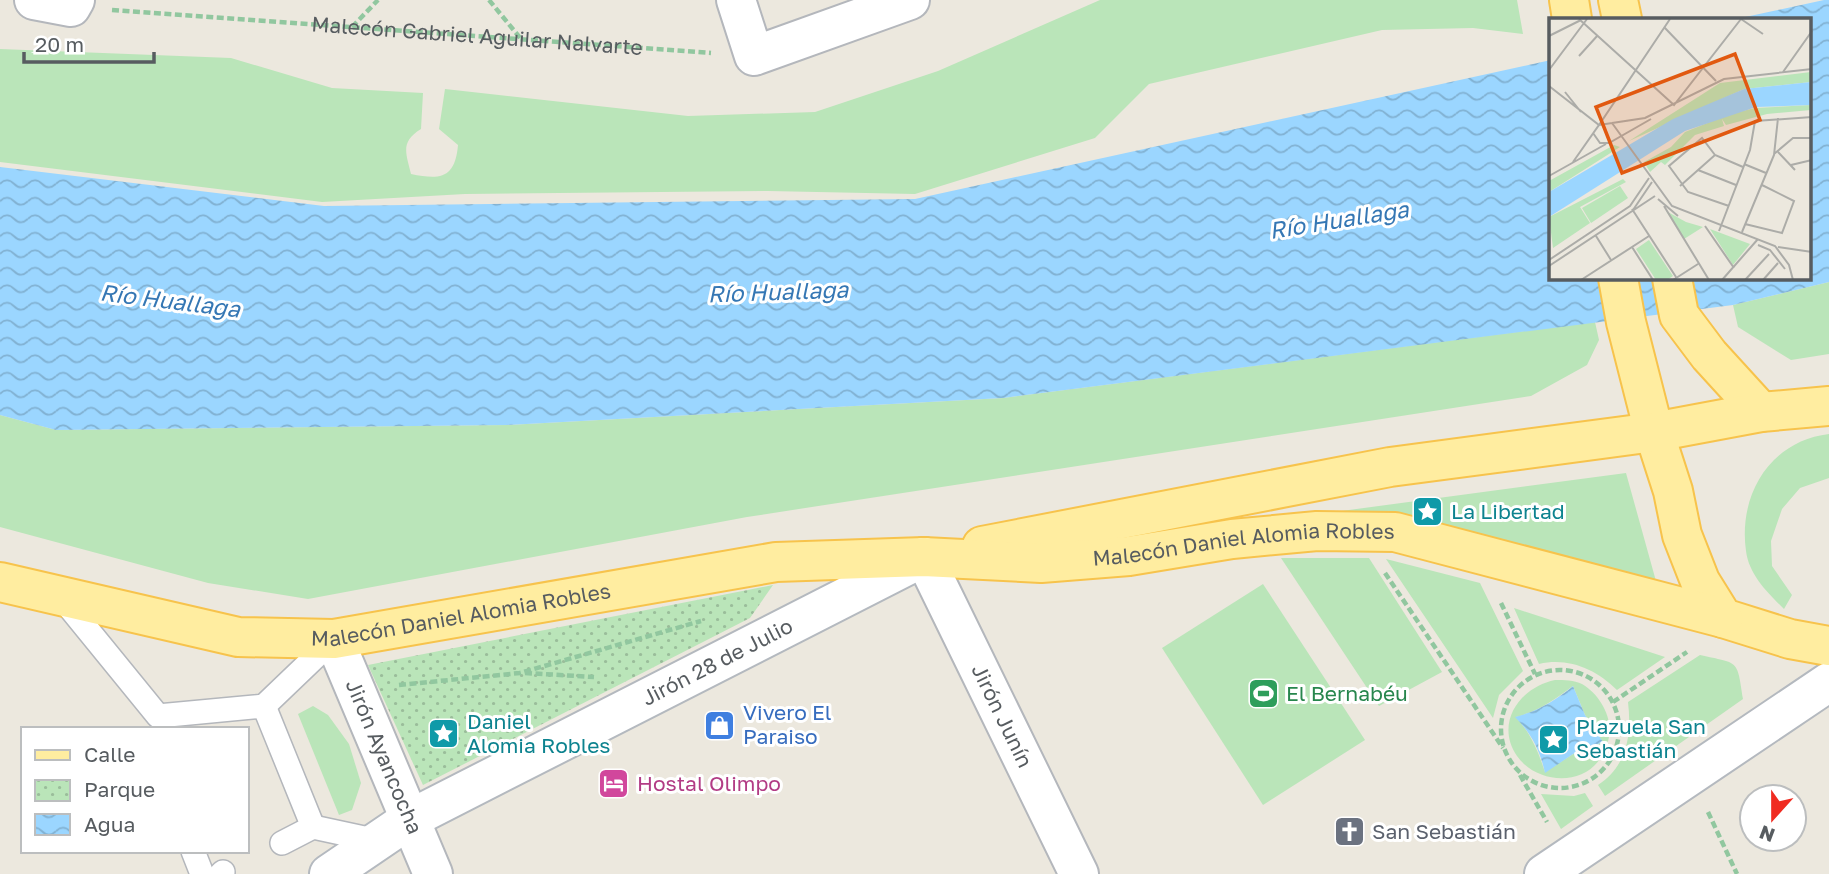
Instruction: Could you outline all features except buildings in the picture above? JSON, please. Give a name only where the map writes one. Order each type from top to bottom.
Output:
[{"type":"main road","points":[[1569,0],[1572,18]]},
{"type":"main road","points":[[1618,0],[1622,18]]},
{"type":"main road","points":[[1618,280],[1626,322],[1654,432],[1673,491],[1682,535],[1700,581],[1728,619]]},
{"type":"main road","points":[[1675,296],[1709,355],[1761,412]]},
{"type":"main road","name":"Malecón Daniel Alomia Robles","points":[[924,557],[1391,467],[1654,432],[1761,412],[1829,406]]},
{"type":"main road","name":"Malecón Daniel Alomia Robles","points":[[0,582],[238,637],[334,639],[776,562],[924,557],[1041,563],[1129,556],[1263,536],[1317,531],[1395,531],[1728,619],[1790,639],[1829,646]]},
{"type":"street","points":[[34,0],[73,4]]},
{"type":"street","points":[[736,0],[754,56],[911,0]]},
{"type":"street","name":"Jirón 28 de Julio","points":[[329,874],[410,819],[924,557]]},
{"type":"street","name":"Jirón Junín","points":[[924,557],[1079,874]]},
{"type":"street","name":"Jirón Ayancocha","points":[[334,639],[433,874]]},
{"type":"street","points":[[1556,865],[1829,682]]},
{"type":"lane","points":[[61,597],[156,722],[264,706],[334,639]]},
{"type":"lane","points":[[264,706],[313,827]]},
{"type":"lane","points":[[282,843],[313,827],[378,841]]},
{"type":"lane","points":[[195,853],[215,873]]},
{"type":"path","points":[[351,28],[378,0]]},
{"type":"path","points":[[489,0],[521,39]]},
{"type":"path","name":"Malecón Gabriel Aguilar Nalvarte","points":[[73,4],[351,28],[754,56]]},
{"type":"path","points":[[1357,531],[1518,772],[1556,865]]},
{"type":"path","points":[[1476,553],[1535,674]]},
{"type":"path","points":[[1613,702],[1728,619]]},
{"type":"path","points":[[356,690],[520,673],[702,621]]},
{"type":"path","points":[[1504,750],[1500,730],[1507,700],[1535,674],[1568,670],[1586,675],[1603,688],[1613,702],[1620,727],[1619,743],[1611,762],[1601,773],[1584,785],[1551,789],[1535,784],[1518,772]]},
{"type":"path","points":[[1690,775],[1737,874]]},
{"type":"green space","points":[[1100,0],[1517,0],[1523,34],[1473,28],[1382,30],[1149,84],[1095,138],[915,194],[768,191],[465,194],[322,202],[0,162],[0,49],[231,58],[332,88],[423,93],[421,129],[407,143],[406,154],[411,174],[430,177],[449,171],[458,145],[439,129],[445,89],[688,116],[815,112],[938,71]]},
{"type":"green space","points":[[1829,282],[1829,354],[1791,360],[1738,327],[1733,305]]},
{"type":"green space","points":[[1595,322],[1599,340],[1587,365],[1531,396],[747,517],[308,599],[208,583],[0,527],[0,415],[56,430],[507,425],[1003,398]]},
{"type":"green space","points":[[1829,434],[1829,478],[1800,488],[1782,509],[1771,541],[1772,566],[1792,595],[1784,609],[1760,583],[1748,560],[1745,530],[1747,510],[1762,474],[1775,459],[1790,447]]},
{"type":"green space","points":[[1626,473],[1659,592],[1387,517],[1072,547]]},
{"type":"green space","points":[[1281,558],[1369,558],[1442,672],[1379,706]]},
{"type":"green space","points":[[1386,559],[1480,583],[1523,671],[1499,695],[1493,718]]},
{"type":"green space","name":"El Bernabéu","points":[[1263,584],[1365,740],[1263,805],[1162,648]]},
{"type":"green space","points":[[773,585],[750,618],[423,785],[368,665]]},
{"type":"green space","points":[[1514,608],[1665,657],[1617,690],[1600,676],[1581,666],[1560,662],[1539,664]]},
{"type":"green space","points":[[1700,655],[1734,665],[1743,699],[1605,796],[1598,785],[1615,769],[1625,749],[1629,726],[1628,702]]},
{"type":"green space","points":[[1555,680],[1579,683],[1595,695],[1605,710],[1610,727],[1607,744],[1600,759],[1582,774],[1558,778],[1535,772],[1517,756],[1511,743],[1508,731],[1515,708],[1531,690]],"holes":[[[1573,686],[1585,715],[1602,742],[1573,754],[1545,772],[1534,743],[1516,717],[1539,708]]]},
{"type":"green space","points":[[313,706],[328,715],[349,744],[361,783],[352,810],[339,815],[298,714]]},
{"type":"green space","points":[[1585,793],[1593,806],[1561,829],[1541,794],[1574,796]]},
{"type":"water","name":"Río Huallaga","points":[[1829,0],[1829,282],[1733,305],[1003,398],[507,425],[56,430],[0,415],[0,167],[324,206],[915,199],[1549,60],[1549,280],[1812,280],[1812,18],[1741,18]]},
{"type":"water","points":[[1573,686],[1585,715],[1603,742],[1573,754],[1545,773],[1534,742],[1515,717],[1546,705]]},
{"type":"place","name":"La Libertad","points":[[1428,512]]},
{"type":"place","name":"El Bernabéu","points":[[1263,694]]},
{"type":"place","name":"Vivero El Paraiso","points":[[720,725]]},
{"type":"place","name":"Daniel Alomia Robles","points":[[444,734]]},
{"type":"place","name":"Plazuela San Sebastián","points":[[1553,739]]},
{"type":"place","name":"Hostal Olimpo","points":[[614,784]]},
{"type":"place","name":"San Sebastián","points":[[1349,832]]}]
